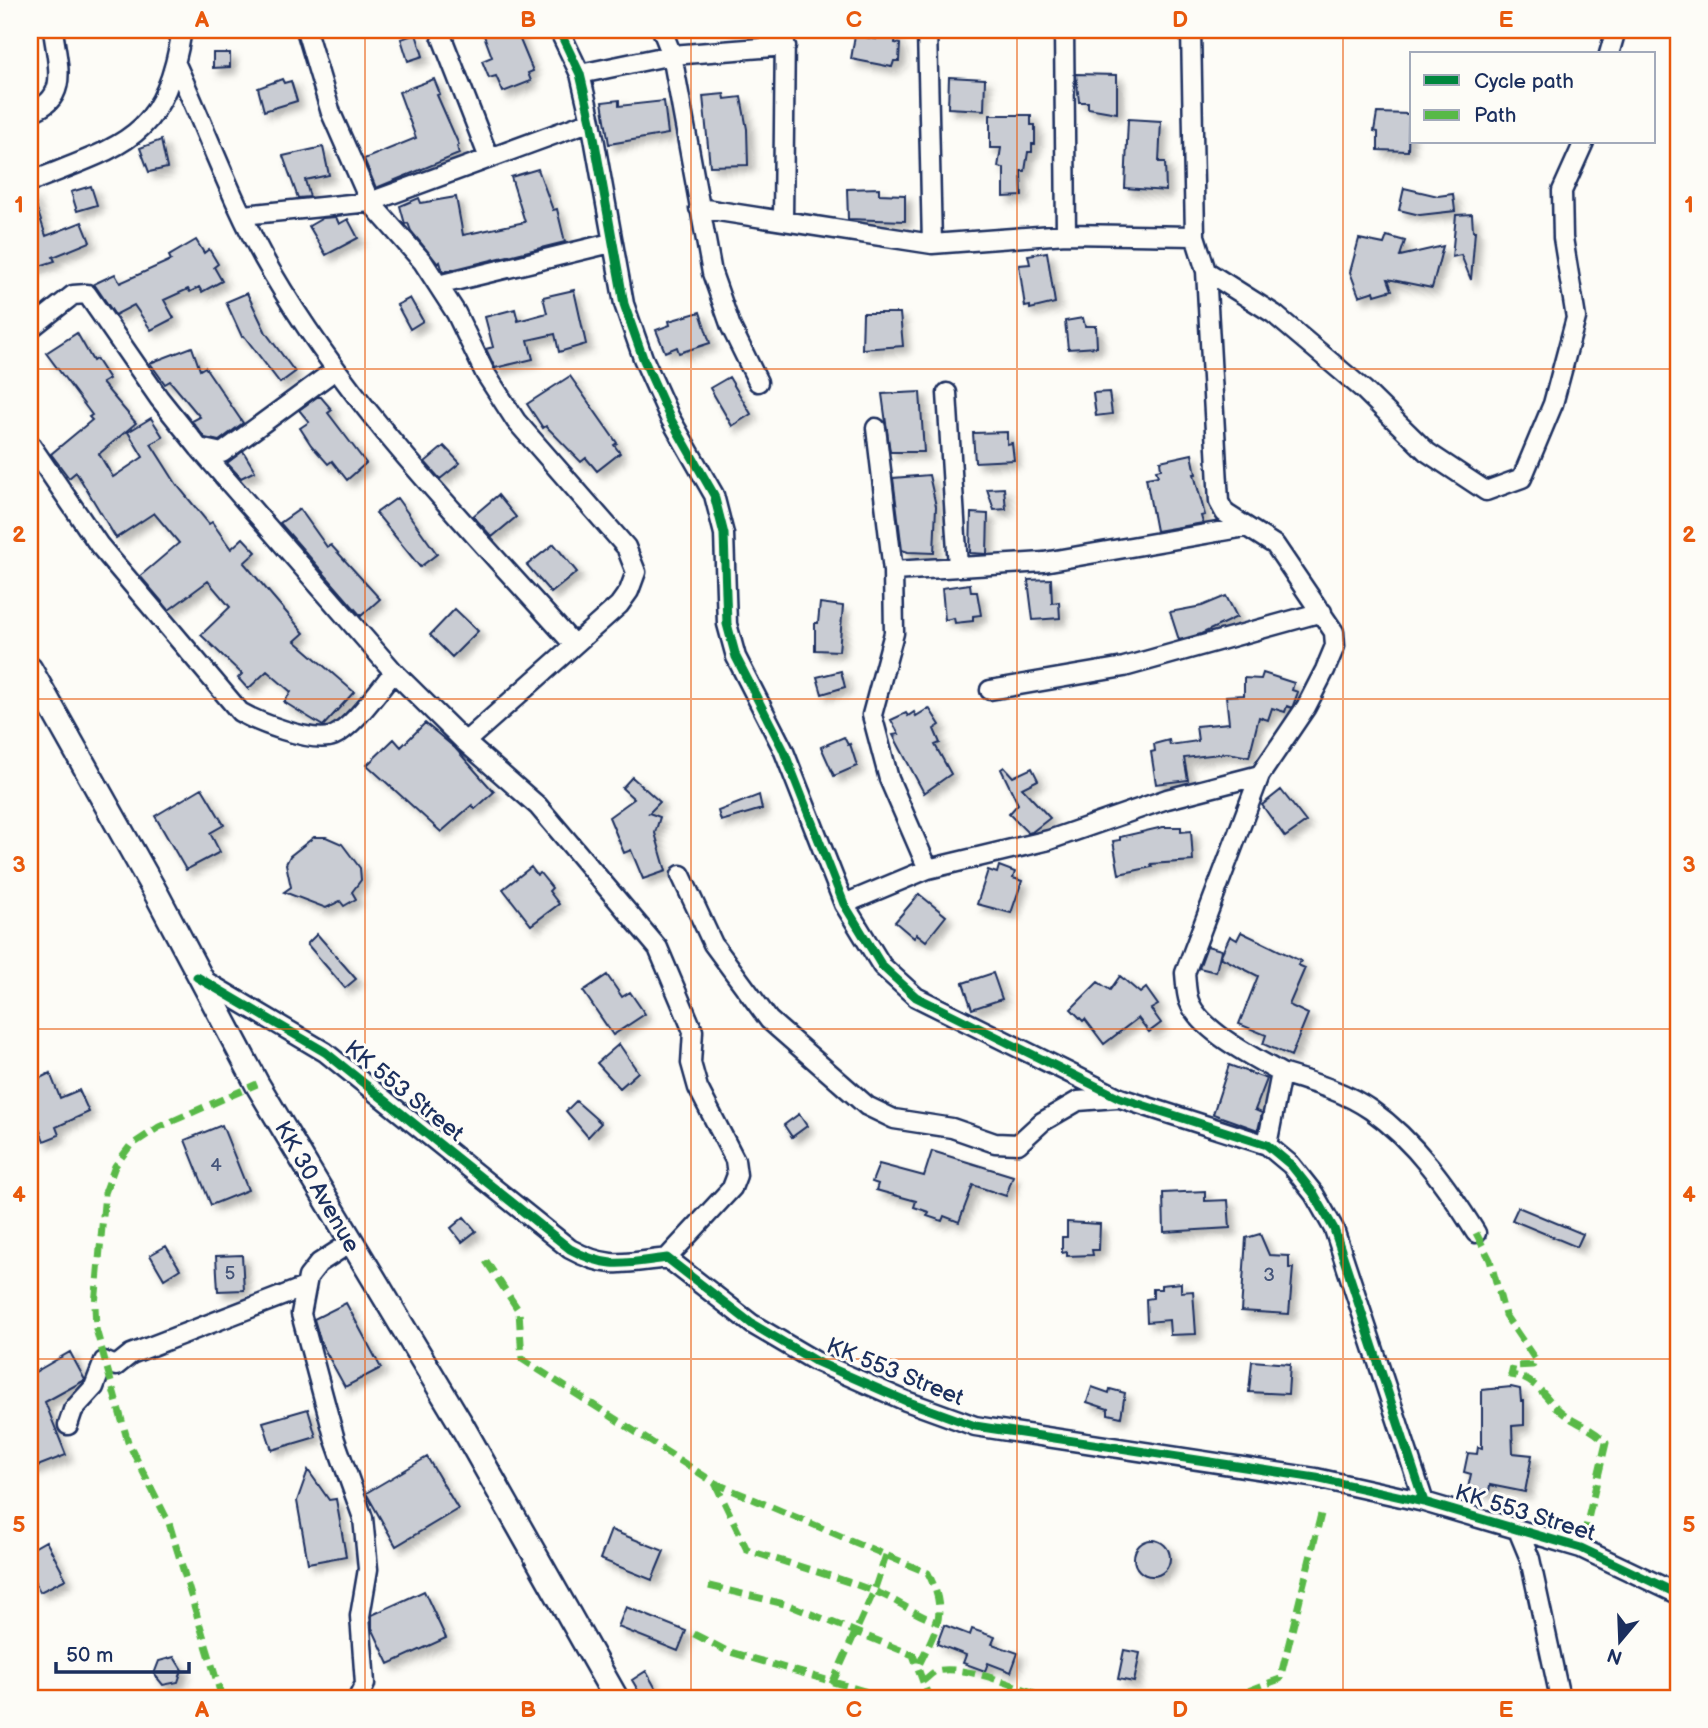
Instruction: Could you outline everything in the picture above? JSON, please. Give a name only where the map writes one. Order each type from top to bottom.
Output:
[{"type":"main road","name":"KK 30 Avenue","points":[[30,669],[156,895],[197,976],[350,1243],[461,1424],[616,1698]]},
{"type":"street","points":[[30,112],[42,108],[55,97],[59,80],[53,30]]},
{"type":"street","points":[[30,182],[124,144],[146,122],[164,98],[176,64],[182,30]]},
{"type":"street","points":[[306,30],[331,113],[370,202],[423,262],[456,313],[485,373],[516,421],[626,547],[636,572],[629,591],[619,605],[465,743]]},
{"type":"street","points":[[439,30],[489,158]]},
{"type":"street","points":[[559,30],[580,74],[624,304],[643,358],[670,418],[714,495],[724,534],[727,624],[736,657],[783,749],[844,904],[882,966],[916,998],[1120,1098],[1267,1146],[1291,1165],[1314,1194],[1334,1229],[1424,1502]]},
{"type":"street","points":[[662,30],[672,55],[712,274],[731,327],[758,382]]},
{"type":"street","points":[[927,30],[932,244]]},
{"type":"street","points":[[1064,30],[1066,234]]},
{"type":"street","points":[[1191,30],[1195,236],[1206,271],[1219,502],[1225,513],[1266,536],[1275,545],[1334,632],[1335,646],[1306,707],[1260,775],[1185,973],[1188,1000],[1211,1028],[1280,1073],[1325,1086],[1370,1110],[1444,1182],[1476,1233]]},
{"type":"street","points":[[1610,52],[1616,30]]},
{"type":"street","points":[[580,74],[672,55],[785,38],[783,220]]},
{"type":"street","points":[[176,64],[270,270],[335,370],[384,432],[574,645]]},
{"type":"street","points":[[244,215],[370,202],[591,121]]},
{"type":"street","points":[[1206,271],[1274,314],[1364,390],[1427,452],[1486,491],[1522,478],[1553,404],[1576,318],[1563,238],[1562,191],[1583,144]]},
{"type":"street","points":[[699,208],[932,244],[1066,234],[1195,236]]},
{"type":"street","points":[[438,285],[611,243]]},
{"type":"street","points":[[30,329],[73,295],[87,294],[159,398],[199,448],[394,672],[465,743],[538,806],[658,948],[693,1031],[691,1063],[698,1088],[735,1160],[737,1175],[732,1188],[667,1258]]},
{"type":"street","points":[[199,448],[222,453],[335,370]]},
{"type":"street","points":[[947,393],[958,567]]},
{"type":"street","points":[[876,428],[893,571],[894,632],[872,715],[889,779],[928,869]]},
{"type":"street","points":[[30,444],[99,545],[240,712],[261,725],[329,737],[346,728],[394,672]]},
{"type":"street","points":[[893,571],[1044,562],[1246,527]]},
{"type":"street","points":[[990,690],[1124,667],[1322,612]]},
{"type":"street","points":[[844,904],[928,869],[1049,840],[1167,799],[1260,775]]},
{"type":"street","points":[[681,875],[713,943],[769,1020],[823,1069],[876,1110],[894,1119],[952,1128],[995,1143],[1018,1144],[1042,1122],[1078,1101],[1120,1098]]},
{"type":"street","name":"KK 553 Street","points":[[197,976],[325,1052],[570,1249],[593,1262],[615,1264],[667,1258],[752,1324],[815,1361],[906,1401],[975,1426],[1316,1478],[1424,1502],[1581,1548],[1678,1594]]},
{"type":"street","points":[[1267,1146],[1280,1073]]},
{"type":"street","points":[[350,1243],[319,1264],[305,1287],[301,1314],[335,1440],[363,1518],[368,1569],[360,1616],[364,1693]]},
{"type":"street","points":[[68,1425],[73,1410],[93,1387],[104,1362],[116,1366],[131,1354],[305,1287]]},
{"type":"street","points":[[1518,1530],[1530,1559],[1560,1698]]},
{"type":"building","points":[[482,30],[516,30],[533,71],[528,73],[531,81],[503,92],[496,76],[489,78],[482,61],[492,57]]},
{"type":"building","points":[[877,33],[896,35],[895,43],[900,44],[899,61],[894,61],[892,67],[851,59],[855,35],[876,39]]},
{"type":"building","points":[[416,34],[423,56],[408,61],[401,39]]},
{"type":"building","points":[[213,53],[230,53],[230,67],[213,68]]},
{"type":"building","points":[[1076,74],[1117,75],[1117,113],[1088,108],[1088,102],[1079,102]]},
{"type":"building","points":[[949,77],[985,79],[984,110],[948,108]]},
{"type":"building","points":[[282,79],[284,83],[291,81],[297,101],[264,111],[258,88]]},
{"type":"building","points":[[434,79],[440,94],[437,95],[459,145],[459,154],[376,188],[364,159],[416,138],[399,92]]},
{"type":"building","points":[[724,94],[725,99],[741,97],[747,129],[748,165],[710,166],[703,96]]},
{"type":"building","points":[[619,100],[619,106],[664,101],[668,134],[609,144],[602,102]]},
{"type":"building","points":[[1377,113],[1409,114],[1408,151],[1378,150],[1378,132],[1374,131]]},
{"type":"building","points":[[990,115],[1031,115],[1031,125],[1035,125],[1035,144],[1032,144],[1032,152],[1028,152],[1025,171],[1021,171],[1022,196],[1004,197],[1004,168],[998,167],[1001,148],[990,148]]},
{"type":"building","points":[[1128,119],[1161,121],[1159,162],[1165,162],[1166,191],[1125,188]]},
{"type":"building","points":[[161,140],[167,168],[149,172],[140,148]]},
{"type":"building","points":[[323,147],[329,175],[305,180],[310,197],[298,198],[283,156]]},
{"type":"building","points":[[538,169],[553,210],[557,209],[565,242],[443,272],[440,262],[438,264],[411,231],[408,223],[405,224],[400,206],[419,198],[421,203],[456,197],[463,235],[525,222],[511,177]]},
{"type":"building","points":[[91,186],[97,205],[77,211],[71,192]]},
{"type":"building","points":[[879,188],[879,194],[905,195],[905,221],[848,219],[847,189]]},
{"type":"building","points":[[1404,188],[1438,196],[1453,194],[1455,211],[1420,215],[1399,210]]},
{"type":"building","points":[[30,194],[46,236],[82,222],[90,242],[53,257],[55,261],[30,269]]},
{"type":"building","points":[[1472,214],[1475,231],[1471,280],[1461,255],[1452,257],[1456,215]]},
{"type":"building","points":[[336,217],[339,224],[348,219],[358,238],[326,255],[309,226],[323,218]]},
{"type":"building","points":[[1387,236],[1405,241],[1400,256],[1443,246],[1432,288],[1388,279],[1392,290],[1375,295],[1374,291],[1359,296],[1350,272],[1359,239],[1384,244]]},
{"type":"building","points":[[196,240],[204,253],[209,249],[218,264],[214,267],[222,281],[202,292],[199,287],[190,292],[188,289],[164,300],[174,318],[151,330],[134,305],[115,315],[94,284],[115,274],[120,283],[171,260],[169,256]]},
{"type":"building","points":[[1047,252],[1055,303],[1030,309],[1030,306],[1025,307],[1019,265],[1030,264],[1028,255]]},
{"type":"building","points":[[574,290],[586,344],[559,352],[555,334],[528,340],[533,359],[495,368],[486,349],[493,347],[485,317],[515,309],[518,321],[547,313],[543,297]]},
{"type":"building","points":[[247,293],[266,333],[295,372],[280,383],[244,336],[242,337],[226,302]]},
{"type":"building","points":[[410,298],[423,321],[410,329],[397,305]]},
{"type":"building","points":[[700,312],[710,343],[679,353],[677,347],[665,352],[656,330],[670,325],[669,321]]},
{"type":"building","points":[[863,313],[900,313],[903,346],[862,349]]},
{"type":"building","points":[[1083,318],[1085,326],[1096,326],[1097,347],[1068,349],[1065,321]]},
{"type":"building","points":[[77,333],[93,361],[96,359],[109,379],[102,383],[136,423],[99,454],[113,477],[143,457],[128,432],[151,418],[163,437],[151,444],[177,485],[209,524],[212,522],[231,549],[243,538],[256,552],[244,563],[304,633],[295,641],[354,692],[323,726],[284,702],[291,692],[267,671],[248,689],[238,678],[242,674],[201,635],[230,607],[208,581],[169,610],[140,576],[179,543],[154,513],[116,538],[76,472],[69,478],[51,454],[92,420],[89,417],[92,415],[46,353]]},
{"type":"building","points":[[192,347],[200,370],[205,367],[243,423],[219,441],[205,438],[192,421],[200,417],[170,381],[165,384],[150,363]]},
{"type":"building","points":[[570,376],[617,443],[614,445],[620,453],[597,471],[586,458],[581,462],[546,426],[543,428],[527,404]]},
{"type":"building","points":[[729,377],[751,414],[732,426],[710,388]]},
{"type":"building","points":[[920,392],[924,452],[890,452],[882,394]]},
{"type":"building","points":[[1109,392],[1112,414],[1096,416],[1093,393]]},
{"type":"building","points":[[321,397],[332,410],[328,413],[366,463],[347,480],[332,461],[328,464],[300,428],[309,422],[299,410]]},
{"type":"building","points":[[1007,432],[1007,444],[1012,443],[1014,460],[975,462],[973,433]]},
{"type":"building","points":[[444,446],[460,463],[440,479],[425,462]]},
{"type":"building","points":[[243,451],[255,471],[241,478],[227,463]]},
{"type":"building","points":[[1192,454],[1194,474],[1205,515],[1201,516],[1203,523],[1156,531],[1146,478],[1158,476],[1156,470],[1161,469],[1160,461]]},
{"type":"building","points":[[929,475],[936,506],[934,553],[908,552],[902,550],[893,478]]},
{"type":"building","points":[[1004,488],[1006,509],[994,510],[987,489]]},
{"type":"building","points":[[498,495],[516,517],[492,537],[473,516]]},
{"type":"building","points":[[397,498],[437,554],[420,567],[376,513]]},
{"type":"building","points":[[300,509],[327,547],[331,545],[380,599],[361,616],[280,523]]},
{"type":"building","points":[[971,513],[988,514],[987,554],[970,553]]},
{"type":"building","points":[[554,544],[577,572],[551,593],[527,565]]},
{"type":"building","points":[[1051,579],[1052,603],[1059,602],[1060,618],[1033,620],[1028,580]]},
{"type":"building","points":[[970,584],[971,592],[977,592],[981,615],[973,616],[973,621],[955,623],[954,618],[945,620],[942,588]]},
{"type":"building","points":[[1226,596],[1237,617],[1201,634],[1179,640],[1170,612],[1202,606]]},
{"type":"building","points":[[820,603],[843,606],[839,651],[815,650],[815,623],[818,623]]},
{"type":"building","points":[[455,609],[478,631],[452,657],[430,635]]},
{"type":"building","points":[[841,671],[845,687],[822,694],[817,677]]},
{"type":"building","points":[[1263,673],[1294,683],[1292,690],[1298,692],[1292,708],[1287,706],[1285,712],[1272,708],[1268,720],[1259,717],[1249,757],[1228,753],[1184,758],[1188,780],[1156,784],[1151,752],[1155,751],[1154,744],[1169,740],[1170,745],[1198,741],[1196,726],[1229,723],[1226,696],[1244,695],[1244,678],[1261,679]]},
{"type":"building","points":[[929,708],[940,725],[934,729],[940,743],[935,745],[951,774],[924,793],[893,735],[899,734],[891,720],[906,713],[908,716],[914,712],[916,716]]},
{"type":"building","points":[[425,723],[455,748],[494,792],[475,809],[472,805],[441,832],[367,765],[394,739],[401,747]]},
{"type":"building","points":[[844,737],[848,745],[850,744],[857,766],[834,776],[821,747]]},
{"type":"building","points":[[1004,767],[1013,777],[1032,768],[1038,780],[1022,788],[1050,818],[1032,832],[1028,833],[1009,814],[1018,804],[1001,769]]},
{"type":"building","points":[[632,777],[660,802],[649,813],[660,817],[655,833],[666,871],[643,879],[631,850],[624,853],[609,817],[634,799],[622,788]]},
{"type":"building","points":[[202,788],[224,825],[210,833],[220,852],[186,870],[155,816]]},
{"type":"building","points":[[1281,790],[1306,822],[1285,837],[1262,805]]},
{"type":"building","points":[[759,795],[762,809],[721,821],[718,811]]},
{"type":"building","points":[[1163,827],[1181,827],[1181,832],[1191,831],[1193,861],[1151,864],[1152,867],[1119,874],[1113,841]]},
{"type":"building","points":[[314,837],[326,837],[342,844],[360,868],[361,880],[352,892],[356,899],[344,906],[340,901],[326,908],[284,892],[291,887],[286,864],[290,856]]},
{"type":"building","points":[[999,866],[1015,872],[1013,878],[1022,881],[1011,913],[977,904],[988,870],[997,873]]},
{"type":"building","points":[[531,867],[537,875],[540,873],[552,888],[549,891],[559,904],[531,925],[503,889]]},
{"type":"building","points":[[919,894],[946,916],[926,941],[917,934],[914,938],[895,922]]},
{"type":"building","points":[[1241,932],[1301,961],[1298,965],[1305,968],[1289,1005],[1308,1014],[1291,1056],[1263,1044],[1266,1035],[1239,1024],[1258,976],[1220,957],[1230,936],[1237,940]]},
{"type":"building","points":[[317,934],[356,979],[345,988],[307,944]]},
{"type":"building","points":[[1207,946],[1221,950],[1216,972],[1199,968]]},
{"type":"building","points":[[993,973],[1002,999],[972,1009],[963,983]]},
{"type":"building","points":[[607,975],[622,997],[630,992],[645,1014],[613,1035],[583,991]]},
{"type":"building","points":[[1120,976],[1140,993],[1146,988],[1158,1005],[1151,1009],[1161,1023],[1149,1032],[1138,1018],[1104,1044],[1085,1019],[1083,1021],[1071,1009],[1098,982],[1110,990]]},
{"type":"building","points":[[619,1044],[638,1072],[620,1088],[597,1063]]},
{"type":"building","points":[[1229,1065],[1267,1079],[1255,1110],[1262,1113],[1258,1130],[1213,1114]]},
{"type":"building","points":[[50,1073],[60,1098],[79,1090],[89,1112],[56,1127],[59,1135],[44,1141],[30,1105],[30,1083]]},
{"type":"building","points":[[576,1101],[601,1123],[588,1137],[566,1111]]},
{"type":"building","points":[[799,1114],[807,1126],[792,1137],[784,1125]]},
{"type":"building","points":[[222,1125],[248,1190],[211,1205],[185,1140]]},
{"type":"building","points":[[932,1151],[1013,1176],[1006,1196],[973,1185],[959,1222],[944,1216],[942,1221],[927,1216],[929,1212],[914,1207],[916,1201],[876,1190],[878,1184],[872,1182],[879,1164],[924,1176]]},
{"type":"building","points":[[1205,1191],[1205,1201],[1228,1200],[1230,1228],[1164,1232],[1163,1193]]},
{"type":"building","points":[[1518,1207],[1583,1234],[1577,1247],[1512,1220]]},
{"type":"building","points":[[464,1217],[476,1231],[462,1242],[451,1228]]},
{"type":"building","points":[[1067,1222],[1100,1224],[1099,1250],[1092,1250],[1093,1255],[1067,1256],[1067,1252],[1062,1253],[1062,1237],[1067,1237]]},
{"type":"building","points":[[1260,1234],[1269,1255],[1289,1256],[1289,1268],[1293,1268],[1289,1314],[1241,1311],[1246,1238]]},
{"type":"building","points":[[166,1246],[180,1269],[164,1279],[150,1255]]},
{"type":"building","points":[[242,1255],[244,1290],[218,1291],[216,1256]]},
{"type":"building","points":[[1181,1283],[1181,1292],[1193,1291],[1196,1334],[1170,1335],[1169,1320],[1147,1322],[1146,1299],[1153,1298],[1153,1289],[1161,1289],[1161,1285]]},
{"type":"building","points":[[346,1303],[381,1368],[345,1387],[321,1343],[314,1319]]},
{"type":"building","points":[[70,1352],[85,1380],[45,1402],[66,1455],[30,1469],[30,1375]]},
{"type":"building","points":[[1252,1361],[1290,1364],[1288,1394],[1249,1392]]},
{"type":"building","points":[[1092,1387],[1109,1393],[1110,1389],[1125,1393],[1121,1417],[1108,1414],[1108,1409],[1087,1402]]},
{"type":"building","points":[[1511,1387],[1520,1389],[1521,1401],[1524,1401],[1524,1425],[1512,1426],[1513,1453],[1532,1455],[1525,1492],[1490,1485],[1489,1492],[1468,1488],[1471,1474],[1464,1472],[1468,1453],[1477,1454],[1478,1447],[1482,1448],[1482,1390]]},
{"type":"building","points":[[308,1409],[316,1437],[272,1450],[263,1422]]},
{"type":"building","points":[[427,1457],[458,1509],[396,1546],[366,1493]]},
{"type":"building","points":[[308,1470],[329,1500],[336,1499],[346,1556],[308,1563],[297,1501]]},
{"type":"building","points":[[611,1530],[664,1551],[652,1580],[600,1559]]},
{"type":"building","points":[[1152,1540],[1164,1546],[1170,1558],[1164,1570],[1152,1576],[1140,1570],[1134,1558],[1140,1546]]},
{"type":"building","points":[[46,1541],[66,1579],[40,1592],[30,1572],[30,1550]]},
{"type":"building","points":[[424,1591],[446,1638],[389,1664],[372,1628],[372,1615]]},
{"type":"building","points":[[626,1607],[686,1631],[678,1651],[618,1627]]},
{"type":"building","points":[[944,1625],[970,1635],[972,1629],[995,1637],[992,1644],[1018,1653],[1011,1672],[988,1663],[985,1671],[963,1663],[966,1655],[937,1644]]},
{"type":"building","points":[[1124,1650],[1140,1653],[1134,1682],[1118,1679]]},
{"type":"building","points":[[174,1657],[182,1670],[178,1682],[163,1685],[154,1674],[159,1661]]},
{"type":"building","points":[[646,1671],[656,1689],[642,1697],[632,1680]]},
{"type":"marked path","points":[[222,1698],[169,1523],[128,1442],[96,1329],[95,1305],[105,1193],[115,1166],[130,1146],[159,1127],[257,1084]]},
{"type":"marked path","points":[[1476,1233],[1490,1260],[1505,1315],[1535,1359],[1533,1365],[1513,1366],[1511,1375],[1535,1385],[1564,1414],[1597,1434],[1606,1443],[1581,1548]]},
{"type":"marked path","points":[[486,1261],[519,1311],[522,1359],[715,1483],[928,1573],[938,1600],[938,1622],[917,1669]]},
{"type":"marked path","points":[[715,1483],[747,1550],[876,1592],[938,1622]]},
{"type":"marked path","points":[[1229,1698],[1280,1679],[1321,1514]]},
{"type":"marked path","points":[[832,1684],[874,1591],[886,1555]]},
{"type":"marked path","points":[[709,1586],[789,1605],[913,1655],[929,1698]]},
{"type":"marked path","points":[[694,1634],[727,1651],[888,1698]]},
{"type":"marked path","points":[[923,1681],[936,1671],[962,1671],[992,1678],[1047,1698]]},
{"type":"cycle path","points":[[559,30],[580,74],[624,304],[643,358],[670,418],[714,495],[724,534],[727,624],[736,657],[783,749],[844,904],[882,966],[916,997],[1120,1098],[1267,1145],[1291,1165],[1314,1194],[1334,1229],[1424,1502]]},
{"type":"cycle path","points":[[197,977],[325,1052],[570,1249],[595,1260],[617,1263],[667,1258],[752,1324],[815,1361],[906,1401],[975,1426],[1316,1478],[1424,1502],[1581,1548],[1678,1594]]}]
